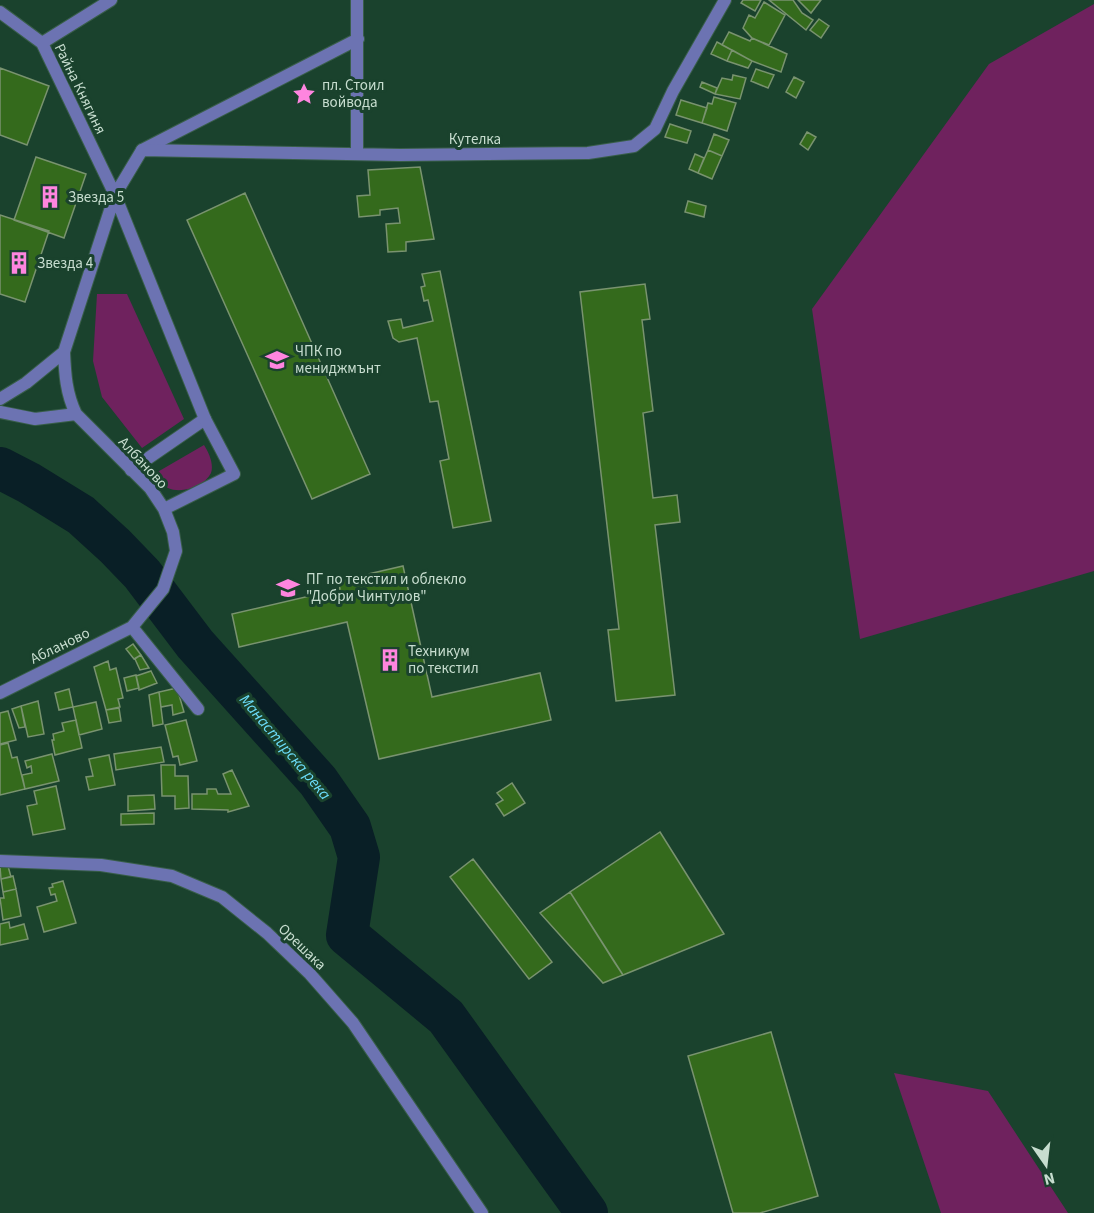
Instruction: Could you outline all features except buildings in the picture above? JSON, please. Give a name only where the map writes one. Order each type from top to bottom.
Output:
[{"type":"street","points":[[42,44],[111,0]]},
{"type":"street","points":[[357,0],[357,154]]},
{"type":"street","name":"Кутелка","points":[[142,150],[357,154],[588,153],[633,146],[656,129],[674,91],[725,0]]},
{"type":"street","name":"Райна Княгиня","points":[[0,12],[42,44],[114,195],[205,419],[234,474],[164,509]]},
{"type":"street","points":[[0,399],[26,383],[64,352],[114,195],[142,150],[358,39]]},
{"type":"street","name":"Албаново","points":[[64,352],[69,399],[76,414],[150,488],[164,509],[174,532],[176,551],[163,589],[132,627]]},
{"type":"street","points":[[0,412],[35,419],[76,414]]},
{"type":"street","points":[[131,470],[205,419]]},
{"type":"street","points":[[132,627],[198,709]]},
{"type":"street","name":"Абланово","points":[[0,693],[132,627]]},
{"type":"street","name":"Орешака","points":[[0,861],[101,865],[171,876],[222,897],[276,941],[310,974],[353,1023],[482,1213]]},
{"type":"shaded area","points":[[1094,4],[1094,571],[860,639],[812,309],[989,64]]},
{"type":"shaded area","points":[[97,294],[127,294],[184,419],[142,448],[102,397],[93,361]]},
{"type":"shaded area","points":[[204,445],[208,451],[212,470],[208,478],[198,485],[185,490],[173,490],[164,485],[154,474]]},
{"type":"shaded area","points":[[894,1073],[988,1091],[1068,1213],[941,1213]]},
{"type":"waterway","name":"Манастирска река","points":[[0,468],[81,515],[115,546],[142,574],[195,644],[318,781],[350,827],[359,857],[347,935],[446,1017],[587,1213]]},
{"type":"place","name":"пл. Стоил войвода","points":[[304,94]]},
{"type":"place","name":"Звезда 5","points":[[50,197]]},
{"type":"place","name":"Звезда 4","points":[[19,263]]},
{"type":"place","name":"ЧПК по мениджмънт","points":[[277,360]]},
{"type":"place","name":"ПГ по текстил и облекло \"Добри Чинтулов\"","points":[[288,588]]},
{"type":"place","name":"Техникум по текстил","points":[[390,660]]}]
